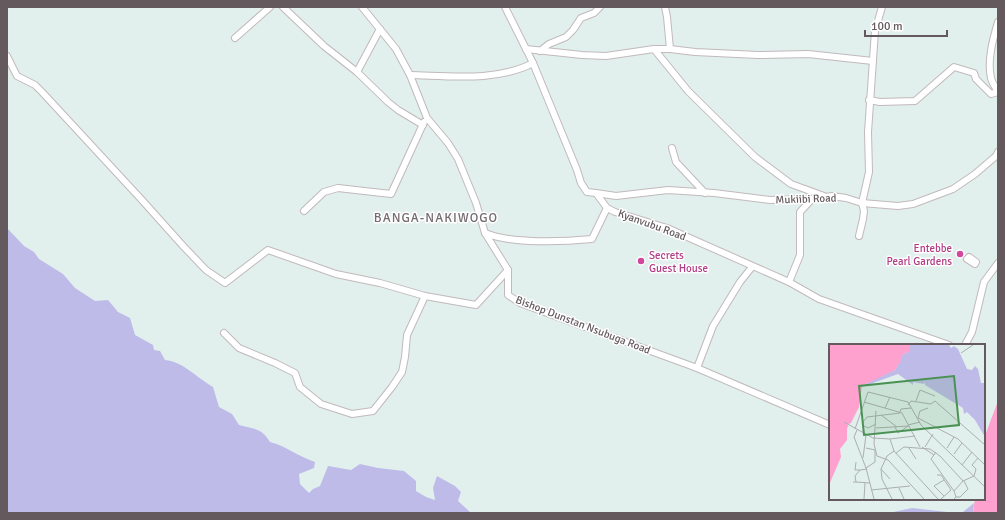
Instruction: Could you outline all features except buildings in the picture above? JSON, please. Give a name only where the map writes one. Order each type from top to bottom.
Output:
[{"type":"street","points":[[235,38],[270,7]]},
{"type":"street","points":[[283,7],[324,46],[357,72],[388,102],[423,125]]},
{"type":"street","points":[[7,56],[17,76],[35,85],[42,92],[184,247],[206,270],[224,283],[268,250],[336,274],[380,283],[425,296],[476,305],[508,270],[485,233],[476,203],[458,159],[448,143],[427,118],[410,75],[396,49],[362,7]]},
{"type":"street","name":"Kyanvubu Road","points":[[505,7],[533,63],[581,183],[587,192],[596,193],[607,208],[667,228],[752,267],[789,282],[818,299],[946,344]]},
{"type":"street","points":[[540,51],[549,44],[566,37],[581,18],[594,13],[600,7]]},
{"type":"street","points":[[665,7],[670,48]]},
{"type":"street","points":[[859,236],[864,211],[862,203],[869,172],[868,132],[875,31],[882,7]]},
{"type":"street","points":[[870,100],[880,102],[915,101],[954,67],[974,73],[976,79],[991,94],[998,92],[991,80],[990,68],[991,51],[998,22]]},
{"type":"street","points":[[357,72],[380,29]]},
{"type":"street","points":[[526,49],[606,56],[670,48],[695,52],[758,55],[808,54],[873,61]]},
{"type":"street","points":[[654,49],[688,91],[755,157],[768,165],[791,184],[826,196]]},
{"type":"street","points":[[410,75],[470,76],[502,74],[518,71],[533,63]]},
{"type":"street","points":[[304,211],[324,192],[338,188],[391,194],[427,118]]},
{"type":"street","points":[[672,148],[676,162],[705,193]]},
{"type":"street","name":"Mukiibi Road","points":[[596,193],[616,196],[668,190],[770,200],[812,199],[832,196],[846,198],[862,203],[898,206],[927,200],[954,189],[975,174],[996,156],[998,152]]},
{"type":"street","points":[[789,282],[800,255],[800,212],[812,199]]},
{"type":"street","points":[[485,233],[514,240],[592,239],[607,208]]},
{"type":"street","points":[[966,344],[972,332],[984,282],[998,263]]},
{"type":"street","points":[[697,368],[712,326],[740,282],[752,267]]},
{"type":"street","name":"Bishop Dunstan Nsubuga Road","points":[[508,270],[508,295],[514,299],[697,368],[829,425]]},
{"type":"street","points":[[224,333],[239,348],[295,373],[300,387],[321,404],[352,414],[373,411],[402,372],[407,335],[425,296]]},
{"type":"shaded area","points":[[7,228],[24,246],[34,252],[39,259],[63,274],[75,288],[95,301],[108,300],[118,312],[130,318],[135,335],[153,345],[154,350],[160,351],[165,360],[172,361],[184,367],[213,387],[219,407],[232,414],[239,425],[257,430],[264,434],[270,442],[282,446],[315,462],[314,468],[299,474],[300,484],[309,493],[313,489],[320,486],[328,466],[351,470],[360,464],[404,471],[416,481],[416,491],[435,500],[433,488],[437,476],[455,486],[461,492],[458,501],[470,513],[7,513]]},
{"type":"shaded area","points":[[998,401],[998,513],[973,513],[975,500],[985,500],[985,435]]},
{"type":"shaded area","points":[[974,503],[973,513],[956,513],[963,512]]},
{"type":"shaded area","points":[[912,508],[956,513],[889,513]]},
{"type":"place","name":"Entebbe Pearl Gardens","points":[[960,254]]},
{"type":"place","name":"Secrets Guest House","points":[[641,261]]},
{"type":"district","name":"BANGA-NAKIWOGO","points":[[436,218]]}]
